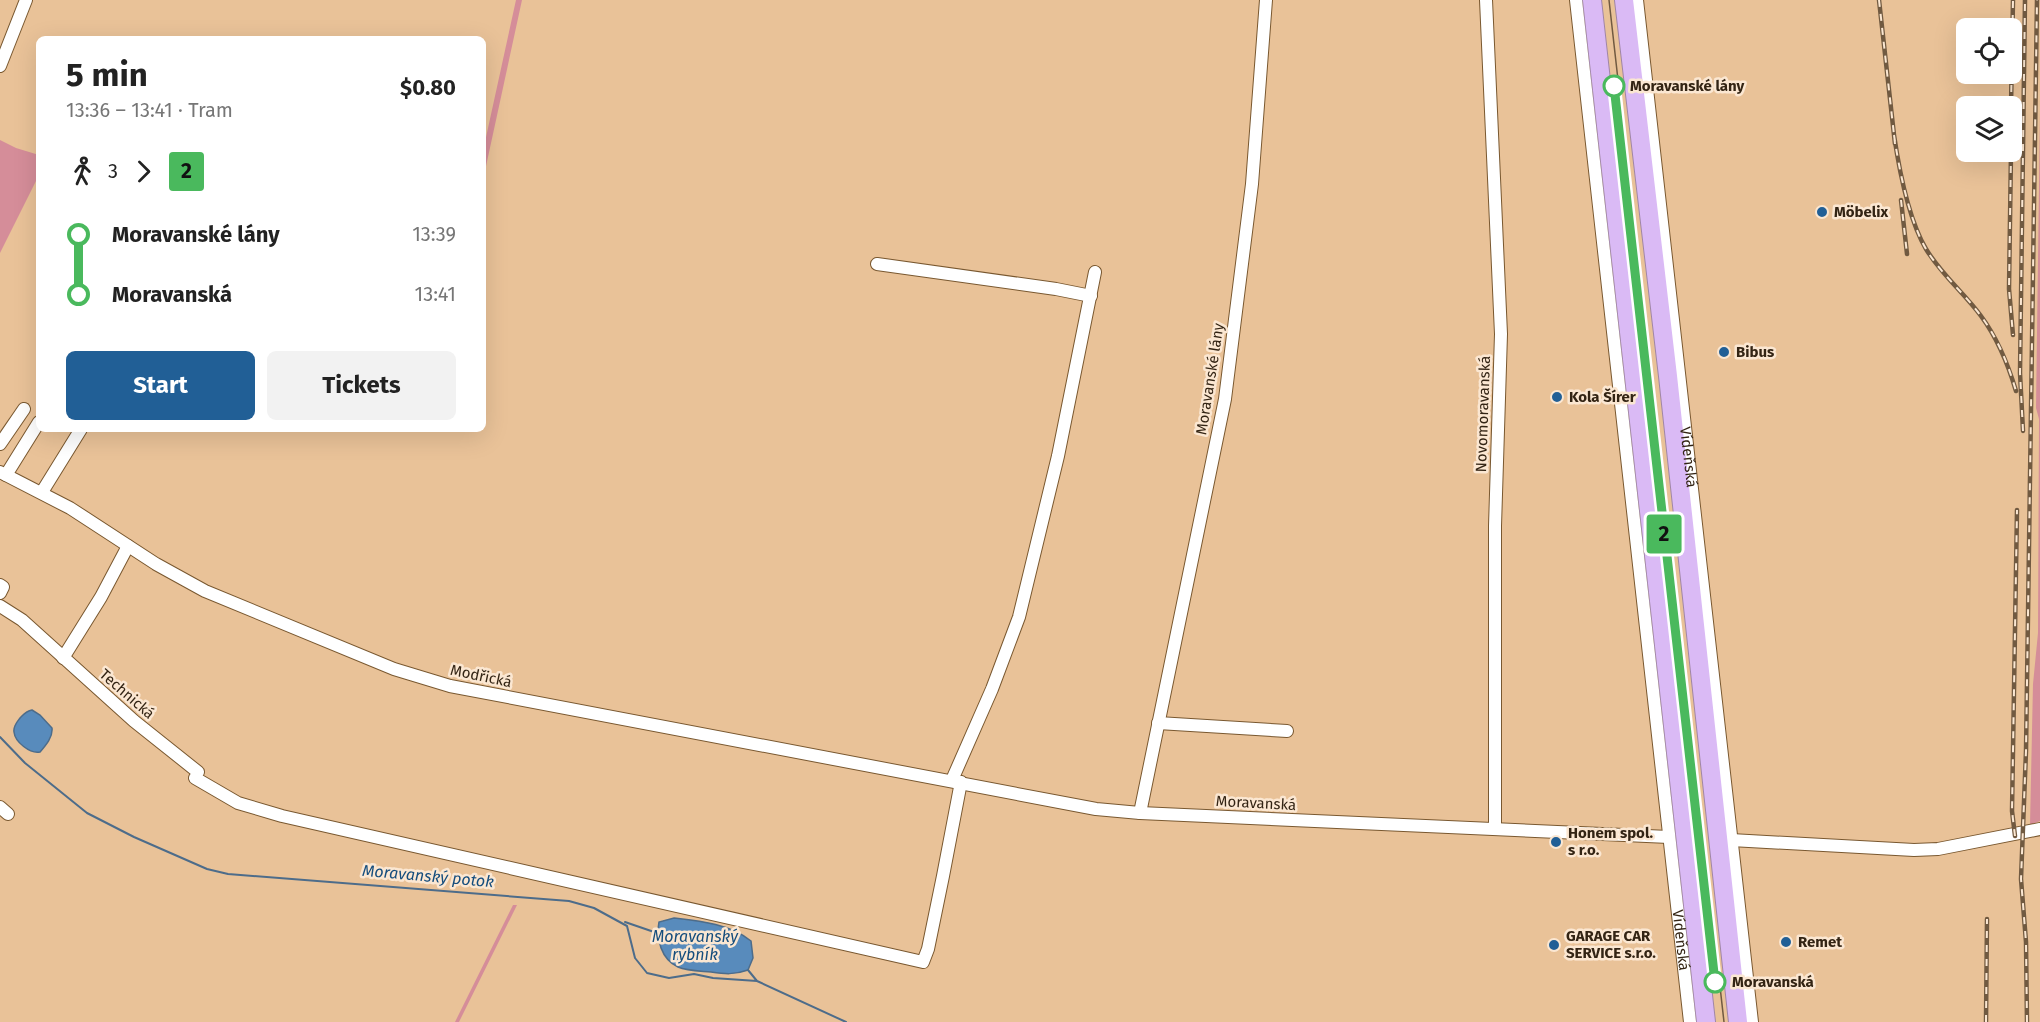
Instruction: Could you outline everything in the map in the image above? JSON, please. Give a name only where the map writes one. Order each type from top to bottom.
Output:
[{"type":"highway","name":"Vídeňská","points":[[1592,0],[1706,1022]]},
{"type":"highway","name":"Vídeňská","points":[[1624,0],[1668,376],[1738,1022]]},
{"type":"highway","points":[[1668,376],[1687,494],[1698,545]]},
{"type":"street","points":[[0,66],[26,0]]},
{"type":"street","name":"Moravanské lány","points":[[1140,813],[1225,399],[1251,184],[1266,0]]},
{"type":"street","name":"Novomoravanská","points":[[1486,0],[1501,334],[1495,526],[1495,829]]},
{"type":"street","name":"Vídeňská","points":[[1576,0],[1690,1022]]},
{"type":"street","name":"Vídeňská","points":[[1637,0],[1752,1022]]},
{"type":"street","points":[[877,264],[1091,296]]},
{"type":"street","points":[[956,781],[1019,617],[1058,456],[1095,272]]},
{"type":"street","points":[[0,444],[24,409]]},
{"type":"street","name":"Modřická","points":[[36,426],[3,473],[42,492],[174,575],[219,597],[394,669],[450,686],[956,781]]},
{"type":"street","points":[[42,492],[79,432]]},
{"type":"street","points":[[63,658],[101,597],[128,546]]},
{"type":"street","points":[[0,585],[3,586],[0,593]]},
{"type":"street","name":"Technická","points":[[0,606],[22,620],[197,775],[238,803],[282,816],[923,962],[939,897],[956,781]]},
{"type":"street","points":[[1158,723],[1287,731]]},
{"type":"street","name":"Moravanská","points":[[956,781],[1096,809],[1140,813],[1669,837]]},
{"type":"street","points":[[1731,840],[1914,850],[1938,849],[2040,829]]},
{"type":"shaded area","points":[[516,0],[522,0],[486,166],[486,137]]},
{"type":"shaded area","points":[[2040,112],[2040,821],[2030,825],[2033,684],[2038,633],[2039,419],[2036,408]]},
{"type":"shaded area","points":[[0,140],[36,154],[36,181],[0,253]]},
{"type":"shaded area","points":[[513,905],[517,905],[459,1022],[455,1022]]},
{"type":"water","points":[[32,710],[52,728],[47,744],[40,752],[32,751],[24,746],[17,740],[14,732],[20,718]]},
{"type":"water","name":"Moravanský rybník","points":[[674,918],[704,922],[743,935],[751,941],[753,958],[748,970],[721,973],[686,969],[672,963],[661,948],[658,928],[659,922]]},
{"type":"waterway","name":"Moravanský potok","points":[[0,737],[25,763],[87,813],[134,837],[207,869],[228,874],[569,901],[594,908],[627,926],[635,958],[647,973],[669,978],[694,974],[713,978],[757,981],[846,1022]]},
{"type":"waterway","points":[[625,922],[657,933]]},
{"type":"waterway","points":[[748,970],[757,981]]},
{"type":"tram line","points":[[1609,0],[1724,1022]]},
{"type":"tram line","name":"2","points":[[1614,86],[1715,982]]},
{"type":"railway","points":[[1879,0],[1895,144]]},
{"type":"railway","points":[[2011,96],[2013,0]]},
{"type":"railway","points":[[2023,431],[2020,373],[2025,0]]},
{"type":"railway","points":[[2027,1022],[2026,942],[2021,879],[2026,751],[2037,0]]},
{"type":"railway","points":[[1894,135],[1906,194],[1920,237],[1939,267],[1993,334],[2010,371],[2016,391]]},
{"type":"railway","points":[[2011,162],[2009,289],[2013,335]]},
{"type":"railway","points":[[1901,200],[1907,254]]},
{"type":"railway","points":[[2015,836],[2012,811],[2017,510]]},
{"type":"railway","points":[[1986,1022],[1987,919]]},
{"type":"place","name":"Moravanské lány","points":[[1614,86]]},
{"type":"place","name":"Möbelix","points":[[1822,212]]},
{"type":"place","name":"Bibus","points":[[1724,352]]},
{"type":"place","name":"Kola Šírer","points":[[1557,397]]},
{"type":"place","name":"Honem spol. s r.o.","points":[[1556,842]]},
{"type":"place","name":"Remet","points":[[1786,942]]},
{"type":"place","name":"GARAGE CAR SERVICE s.r.o.","points":[[1554,945]]},
{"type":"place","name":"Moravanská","points":[[1715,982]]}]
